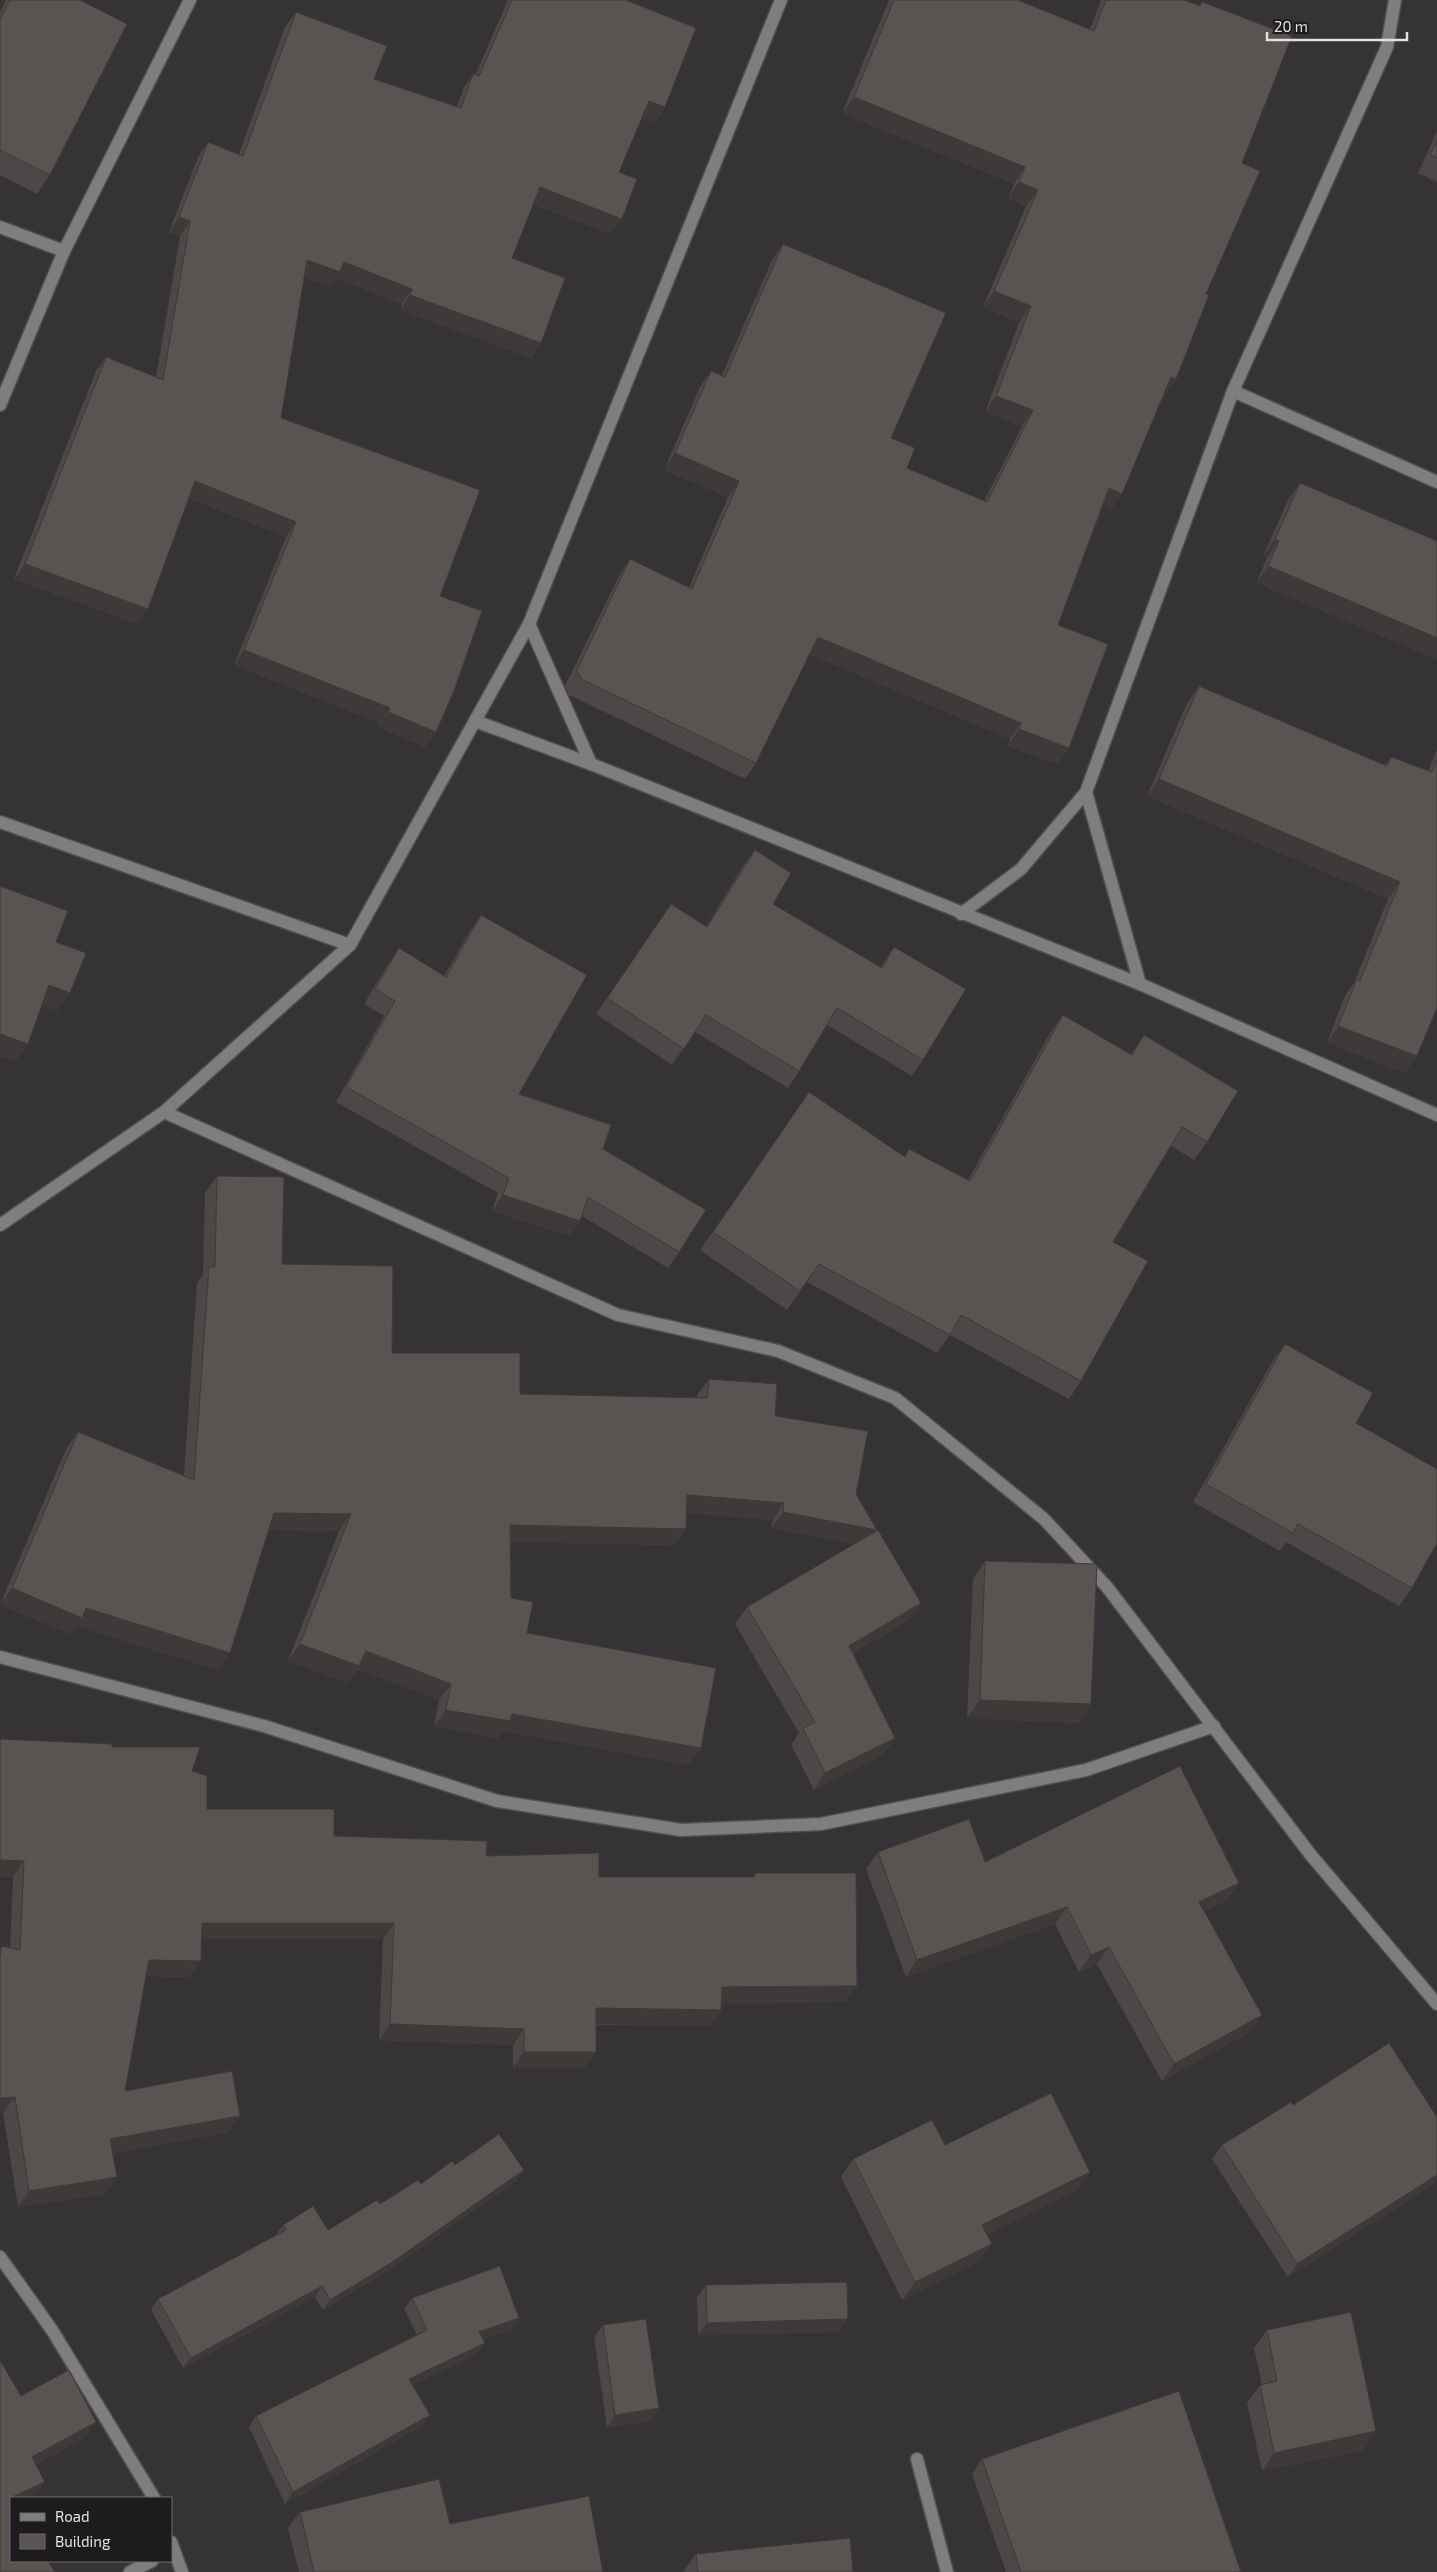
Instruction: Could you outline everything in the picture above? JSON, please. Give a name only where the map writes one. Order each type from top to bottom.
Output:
[{"type":"street","points":[[0,405],[64,251],[190,0]]},
{"type":"street","points":[[0,1225],[164,1112],[350,944],[529,624],[781,0]]},
{"type":"street","points":[[961,914],[1021,869],[1086,792],[1233,391],[1387,47],[1395,0]]},
{"type":"street","points":[[0,227],[64,251]]},
{"type":"street","points":[[1233,391],[1437,482]]},
{"type":"street","points":[[529,624],[591,764]]},
{"type":"street","points":[[475,721],[591,764],[961,914],[1140,984],[1437,1115]]},
{"type":"street","points":[[1086,792],[1140,984]]},
{"type":"street","points":[[0,822],[350,944]]},
{"type":"street","points":[[164,1112],[618,1315],[778,1351],[895,1398],[1044,1519],[1107,1587],[1310,1854],[1437,2004]]},
{"type":"street","points":[[0,1657],[264,1726],[497,1801],[681,1830],[821,1824],[1086,1770],[1214,1726]]},
{"type":"street","points":[[0,2257],[52,2330],[153,2497]]},
{"type":"street","points":[[917,2459],[947,2572]]},
{"type":"street","points":[[172,2547],[182,2572]]},
{"type":"street","points":[[130,2572],[150,2562]]},
{"type":"building","points":[[10,0],[80,0],[127,24],[50,175],[0,150],[0,19]]},
{"type":"building","points":[[512,0],[626,0],[696,28],[665,107],[649,101],[619,172],[637,179],[622,219],[540,187],[512,258],[565,278],[541,343],[410,295],[412,289],[344,262],[340,272],[307,260],[281,418],[480,490],[440,596],[482,611],[454,691],[436,732],[388,712],[390,708],[244,650],[296,522],[195,481],[148,609],[25,564],[106,357],[163,380],[190,221],[179,217],[208,142],[243,156],[296,12],[387,46],[374,79],[461,108],[473,74],[479,76]]},
{"type":"building","points":[[894,0],[1018,0],[1094,31],[1106,0],[1184,0],[1200,6],[1202,2],[1292,36],[1242,163],[1260,171],[1206,294],[1209,295],[1176,379],[1171,377],[1122,494],[1109,488],[1058,625],[1108,644],[1069,748],[1019,729],[1021,723],[818,637],[756,763],[581,679],[577,670],[630,559],[692,589],[739,481],[675,453],[711,371],[725,377],[783,244],[946,313],[891,438],[915,448],[907,468],[987,502],[1033,410],[996,396],[1031,306],[994,291],[1038,190],[1019,182],[1025,167],[854,97]]},
{"type":"building","points":[[1437,141],[1437,158],[1430,155]]},
{"type":"building","points":[[1300,483],[1437,541],[1437,638],[1268,566],[1279,541],[1275,539]]},
{"type":"building","points":[[1199,686],[1387,766],[1391,757],[1432,772],[1437,760],[1437,1008],[1417,1056],[1338,1026],[1357,979],[1360,981],[1400,882],[1159,779]]},
{"type":"building","points":[[755,850],[791,873],[773,904],[882,968],[894,947],[966,989],[923,1060],[837,1008],[799,1071],[706,1015],[684,1049],[607,998],[671,904],[707,927]]},
{"type":"building","points":[[0,886],[68,911],[56,942],[86,953],[70,993],[49,985],[28,1044],[0,1034]]},
{"type":"building","points":[[481,915],[587,975],[519,1094],[611,1125],[603,1149],[706,1210],[679,1252],[588,1197],[580,1221],[503,1195],[509,1178],[346,1087],[395,1001],[375,989],[399,948],[446,977]]},
{"type":"building","points":[[1063,1015],[1132,1055],[1144,1035],[1238,1091],[1207,1142],[1182,1127],[1113,1242],[1148,1261],[1081,1381],[961,1315],[950,1335],[819,1264],[800,1291],[713,1232],[809,1092],[905,1157],[909,1149],[970,1181]]},
{"type":"building","points":[[217,1176],[284,1177],[282,1264],[393,1266],[392,1353],[520,1353],[520,1394],[707,1398],[709,1379],[777,1384],[775,1416],[868,1431],[856,1494],[877,1530],[783,1512],[784,1503],[687,1495],[686,1529],[510,1525],[511,1598],[533,1602],[527,1633],[716,1668],[701,1748],[512,1714],[510,1721],[446,1710],[451,1684],[366,1651],[359,1666],[300,1644],[351,1514],[274,1513],[230,1653],[86,1608],[82,1618],[12,1588],[78,1432],[194,1480],[209,1267],[215,1267]]},
{"type":"building","points":[[1285,1344],[1373,1393],[1356,1423],[1437,1469],[1437,1543],[1412,1588],[1298,1524],[1293,1533],[1206,1484]]},
{"type":"building","points":[[878,1530],[921,1603],[849,1646],[895,1738],[825,1773],[803,1728],[815,1722],[747,1607]]},
{"type":"building","points":[[985,1561],[1097,1564],[1091,1704],[980,1700]]},
{"type":"building","points":[[0,1739],[112,1744],[112,1747],[200,1747],[192,1771],[207,1776],[207,1809],[334,1809],[334,1836],[487,1841],[486,1856],[599,1853],[599,1877],[755,1877],[755,1873],[856,1873],[857,1986],[722,1987],[721,2010],[596,2008],[596,2052],[524,2052],[524,2029],[390,2024],[394,1923],[202,1923],[201,1961],[149,1960],[125,2091],[232,2071],[240,2116],[110,2139],[117,2177],[29,2191],[15,2097],[0,2098],[0,1958],[2,1946],[20,1950],[24,1861],[0,1860]]},
{"type":"building","points":[[1180,1766],[1239,1883],[1199,1902],[1262,2015],[1174,2064],[1109,1947],[1091,1955],[1067,1907],[917,1960],[878,1852],[969,1819],[985,1862]]},
{"type":"building","points":[[1389,2043],[1437,2117],[1437,2175],[1297,2264],[1222,2145],[1291,2102],[1293,2105]]},
{"type":"building","points":[[1051,2093],[1090,2172],[982,2225],[992,2244],[915,2282],[853,2159],[932,2120],[945,2145]]},
{"type":"building","points":[[499,2134],[524,2170],[391,2263],[330,2300],[322,2286],[191,2358],[158,2299],[286,2230],[283,2225],[313,2206],[328,2230],[377,2200],[380,2204],[418,2180],[421,2184],[452,2161],[455,2165]]},
{"type":"building","points":[[500,2266],[519,2318],[479,2332],[485,2343],[409,2379],[430,2415],[293,2492],[256,2416],[427,2330],[412,2298]]},
{"type":"building","points":[[847,2282],[848,2319],[707,2323],[706,2285]]},
{"type":"building","points":[[1351,2312],[1376,2431],[1274,2453],[1260,2385],[1277,2381],[1267,2330]]},
{"type":"building","points":[[646,2319],[659,2408],[615,2415],[603,2325]]},
{"type":"building","points":[[0,2360],[21,2396],[69,2370],[96,2422],[32,2457],[45,2482],[10,2497],[10,2562],[49,2562],[55,2572],[0,2572]]},
{"type":"building","points":[[1179,2391],[1241,2572],[1021,2572],[982,2459]]},
{"type":"building","points":[[439,2479],[450,2524],[589,2496],[603,2572],[314,2572],[300,2512]]},
{"type":"building","points":[[850,2538],[853,2572],[698,2572],[696,2554]]}]
